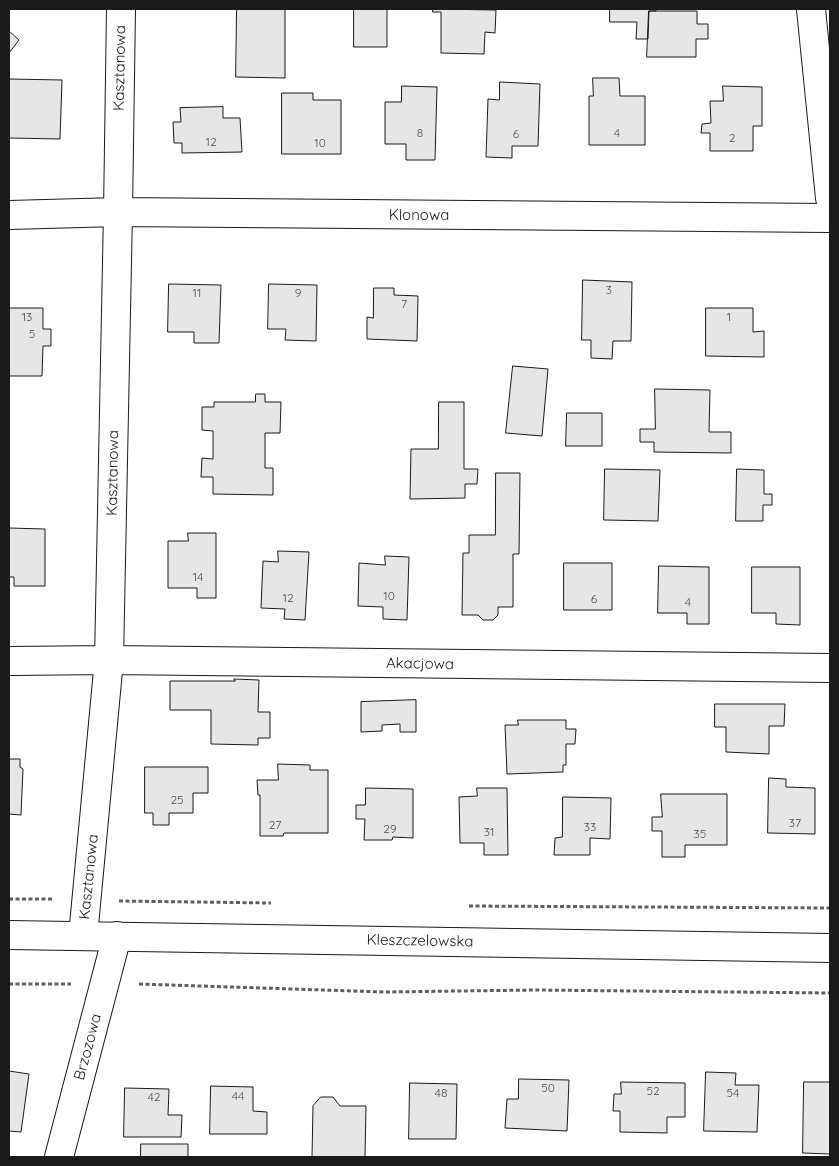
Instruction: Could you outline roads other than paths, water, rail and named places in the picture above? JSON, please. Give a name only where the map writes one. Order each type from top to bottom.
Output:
[{"type":"street","name":"Kasztanowa","points":[[83,936],[109,660],[121,9]]},
{"type":"street","points":[[811,9],[830,198]]},
{"type":"street","name":"Klonowa","points":[[9,215],[118,212],[830,218]]},
{"type":"street","name":"Akacjowa","points":[[9,660],[830,668]]},
{"type":"street","name":"Kleszczelowska","points":[[9,935],[830,948]]},
{"type":"street","name":"Brzozowa","points":[[59,1157],[117,936]]}]
